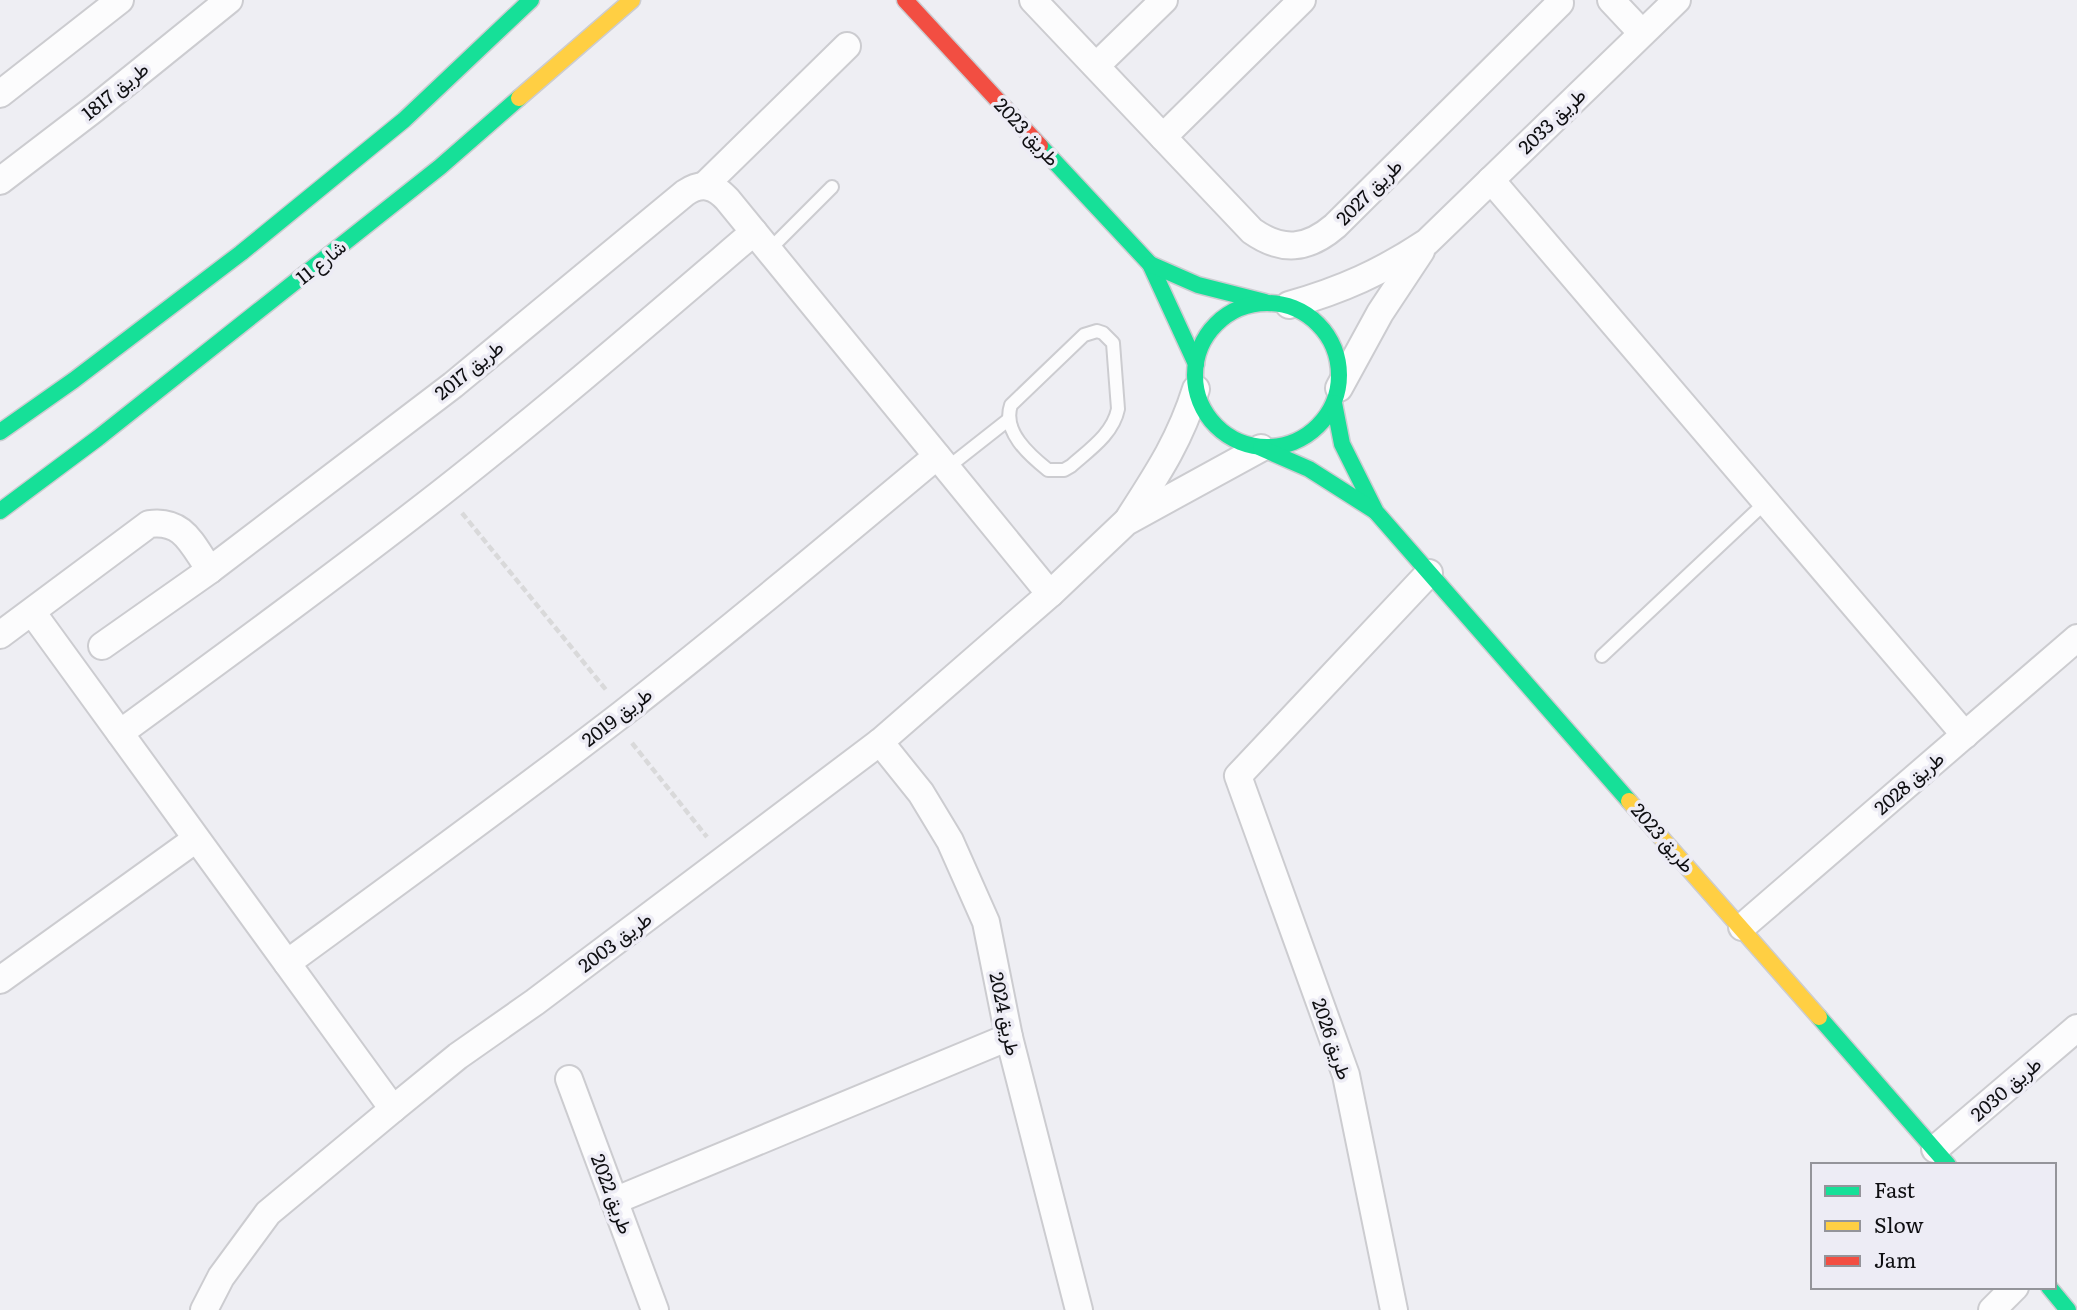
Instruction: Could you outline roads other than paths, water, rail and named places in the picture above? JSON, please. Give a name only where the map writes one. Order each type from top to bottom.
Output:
[{"type":"street","points":[[0,94],[120,0]]},
{"type":"street","name":"طريق 1817","points":[[0,181],[229,0]]},
{"type":"street","points":[[0,432],[85,372],[263,235],[404,120],[531,0]]},
{"type":"street","name":"شارع 11","points":[[0,511],[98,438],[440,167],[632,0]]},
{"type":"street","name":"طريق 2023","points":[[905,0],[1150,264],[1173,310],[1196,376]]},
{"type":"street","name":"طريق 2027","points":[[1033,0],[1252,231],[1265,240],[1294,246],[1309,243],[1335,226],[1560,3]]},
{"type":"street","points":[[1096,66],[1164,0]]},
{"type":"street","points":[[1163,137],[1302,0]]},
{"type":"street","points":[[1611,0],[1643,33]]},
{"type":"street","name":"طريق 2033","points":[[1277,304],[1326,295],[1362,281],[1427,242],[1677,0]]},
{"type":"street","name":"طريق 2017","points":[[103,646],[210,570],[453,384],[685,192],[697,186],[704,186],[847,46]]},
{"type":"street","points":[[1491,180],[1965,734]]},
{"type":"street","points":[[704,186],[713,187],[727,199],[1050,594]]},
{"type":"street","points":[[120,733],[283,614],[443,491],[600,363],[761,241]]},
{"type":"street","name":"طريق 2033","points":[[1336,396],[1380,313],[1427,242]]},
{"type":"street","name":"طريق 2023","points":[[1150,264],[1198,285],[1277,304]]},
{"type":"street","points":[[1126,522],[1166,460],[1185,424],[1203,340],[1219,320],[1240,307],[1277,304],[1312,318],[1328,336],[1338,359],[1336,396],[1322,423],[1305,438],[1284,446],[1261,448],[1228,437],[1213,424],[1202,408],[1196,376]]},
{"type":"street","name":"طريق 2023","points":[[1336,396],[1342,444],[1376,512],[1942,1157]]},
{"type":"street","points":[[1126,522],[1261,448]]},
{"type":"street","name":"طريق 2023","points":[[1261,448],[1308,468],[1376,512]]},
{"type":"street","name":"طريق 2019","points":[[287,963],[456,840],[619,716],[942,462]]},
{"type":"street","points":[[0,635],[149,524],[165,522],[180,529],[210,570]]},
{"type":"street","name":"طريق 2003","points":[[204,1310],[221,1277],[268,1213],[458,1056],[535,1002],[880,742],[1050,594],[1126,522]]},
{"type":"street","name":"طريق 2026","points":[[1394,1310],[1346,1075],[1238,776],[1429,573]]},
{"type":"street","points":[[32,612],[393,1109]]},
{"type":"street","name":"طريق 2028","points":[[1742,927],[2077,638]]},
{"type":"street","name":"طريق 2024","points":[[880,742],[921,793],[950,841],[986,922],[1009,1037],[1079,1310]]},
{"type":"street","points":[[0,981],[197,839]]},
{"type":"street","name":"طريق 2030","points":[[1942,1157],[2077,1028]]},
{"type":"street","points":[[614,1201],[1009,1037]]},
{"type":"street","name":"طريق 2022","points":[[569,1079],[655,1310]]},
{"type":"street","points":[[1992,1310],[2013,1289]]},
{"type":"street","points":[[2051,1289],[2068,1310]]},
{"type":"lane","points":[[761,241],[832,187]]},
{"type":"lane","points":[[942,462],[1008,420],[1011,405],[1016,399],[1084,335],[1097,331],[1109,337],[1114,350],[1118,409],[1116,418],[1107,433],[1071,466],[1056,471],[1042,465],[1011,431],[1008,420]]},
{"type":"lane","points":[[1602,656],[1768,501]]}]
